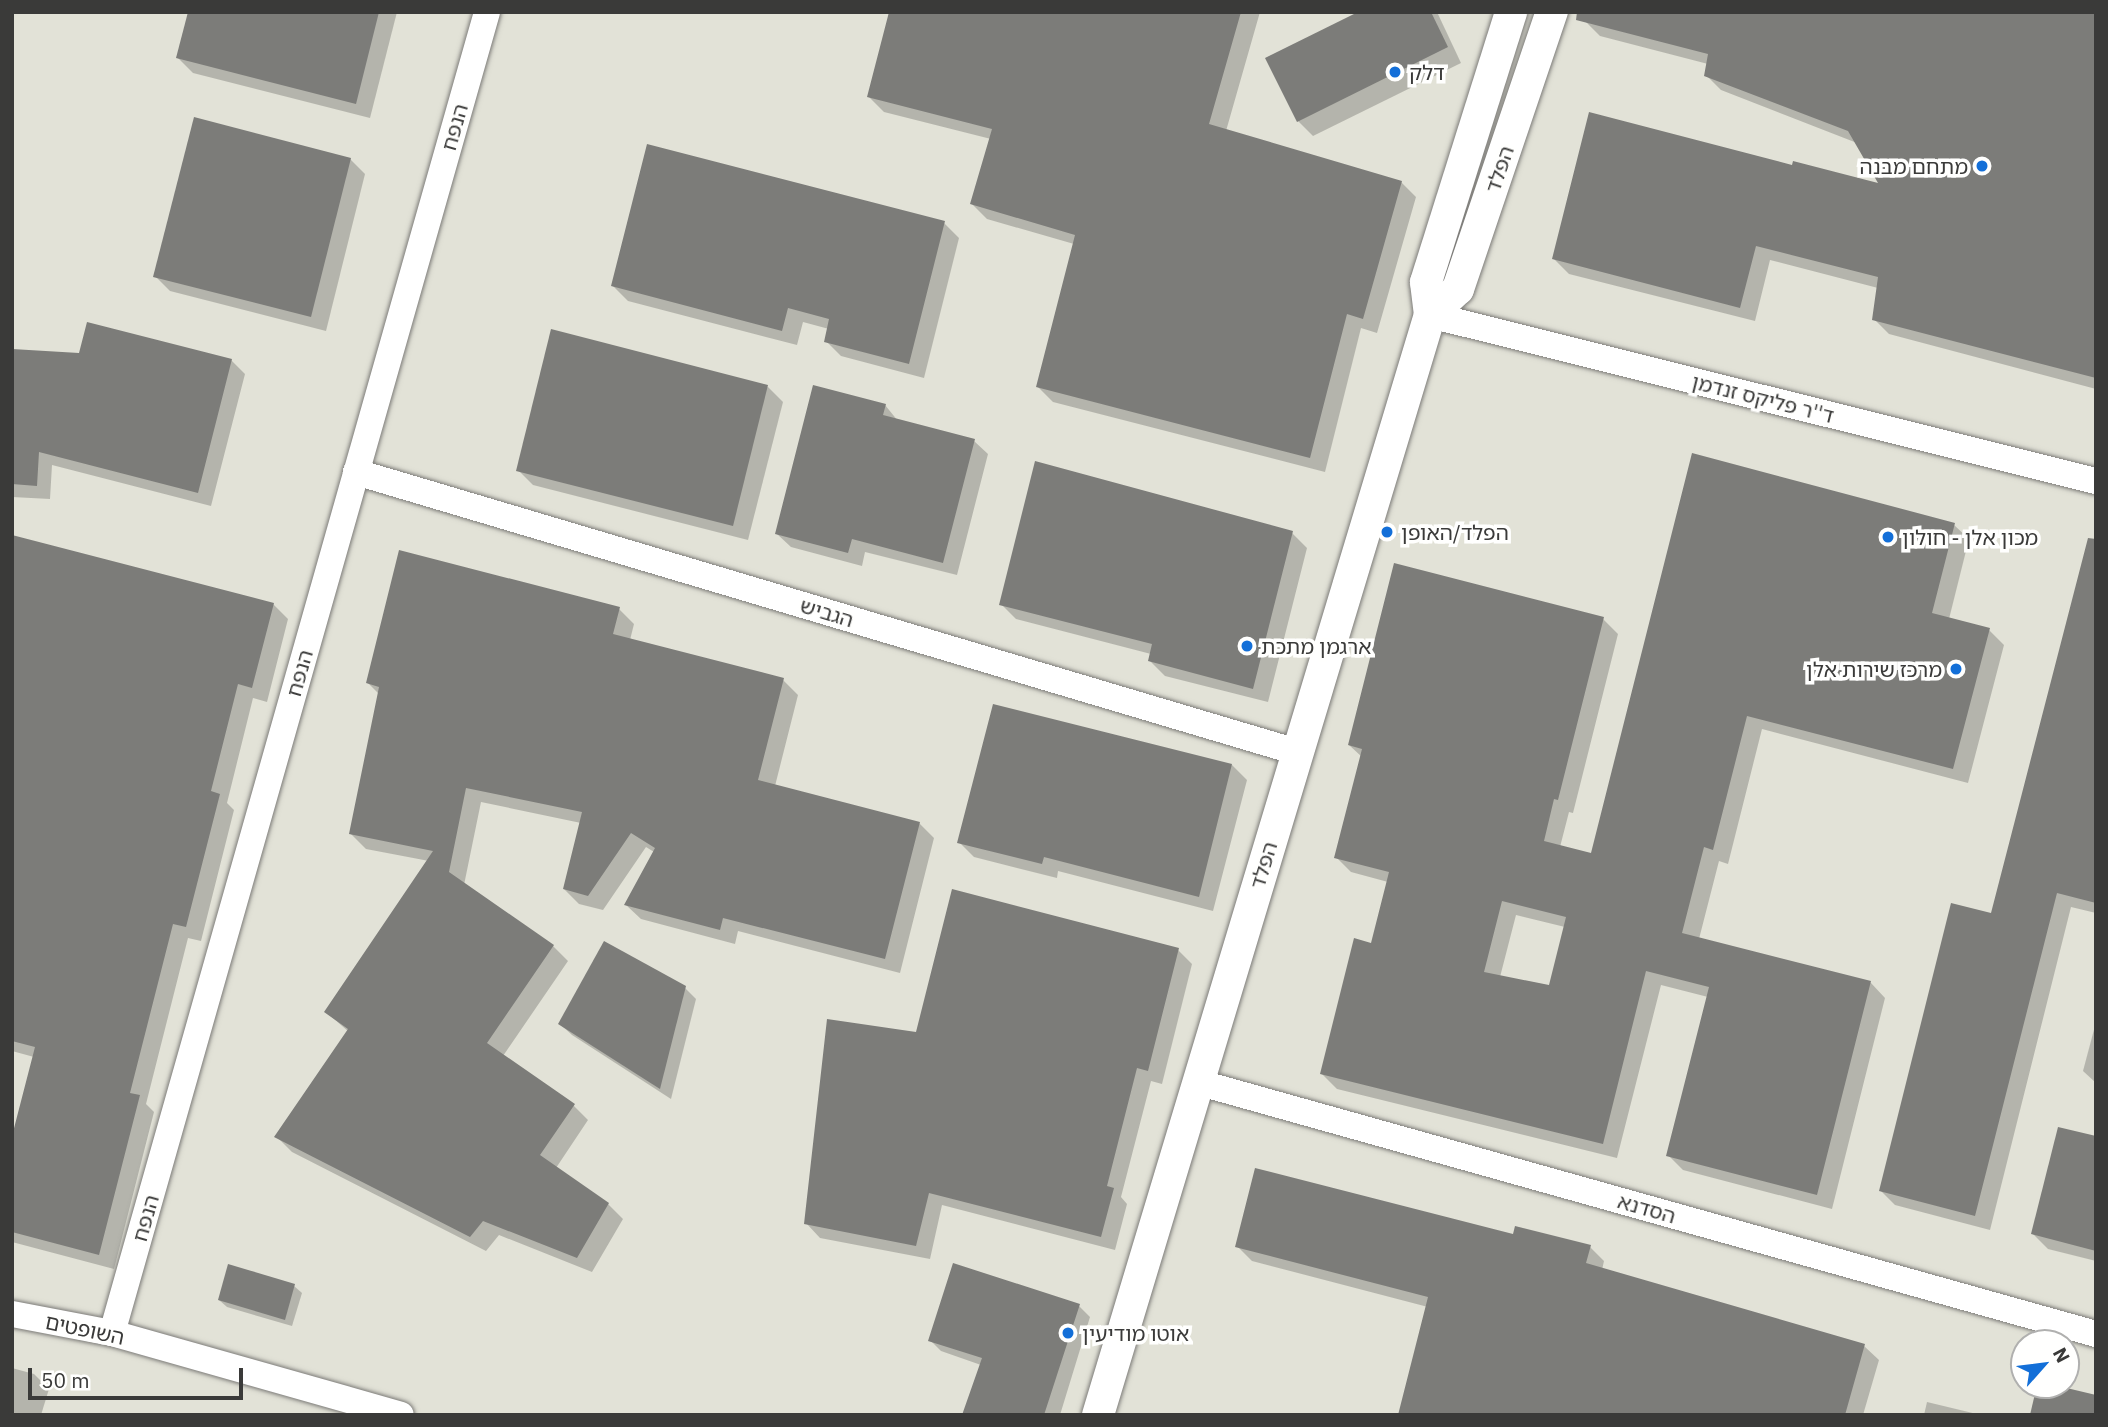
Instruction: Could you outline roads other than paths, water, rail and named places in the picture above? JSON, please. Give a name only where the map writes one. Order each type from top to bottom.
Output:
[{"type":"street","name":"הנפח","points":[[112,1333],[487,12]]},
{"type":"street","name":"הפלד","points":[[1098,1415],[1430,315],[1426,282],[1511,12]]},
{"type":"street","name":"הפלד","points":[[1430,315],[1458,289],[1552,12]]},
{"type":"street","name":"ד''ר פליקס זנדמן","points":[[1430,315],[2096,481]]},
{"type":"street","name":"הגביש","points":[[356,472],[1297,752]]},
{"type":"street","name":"הסדנא","points":[[1198,1082],[2096,1334]]},
{"type":"street","name":"השופטים","points":[[12,1314],[112,1333],[401,1415]]},
{"type":"place","name":"דלק","points":[[1395,72]]},
{"type":"place","name":"מתחם מבנה","points":[[1982,166]]},
{"type":"place","name":"הפלד/האופן","points":[[1387,532]]},
{"type":"place","name":"מכון אלן - חולון","points":[[1888,537]]},
{"type":"place","name":"ארגמן מתכת","points":[[1247,646]]},
{"type":"place","name":"מרכז שירות אלן","points":[[1956,669]]},
{"type":"place","name":"אוטו מודיעין","points":[[1068,1333]]}]
